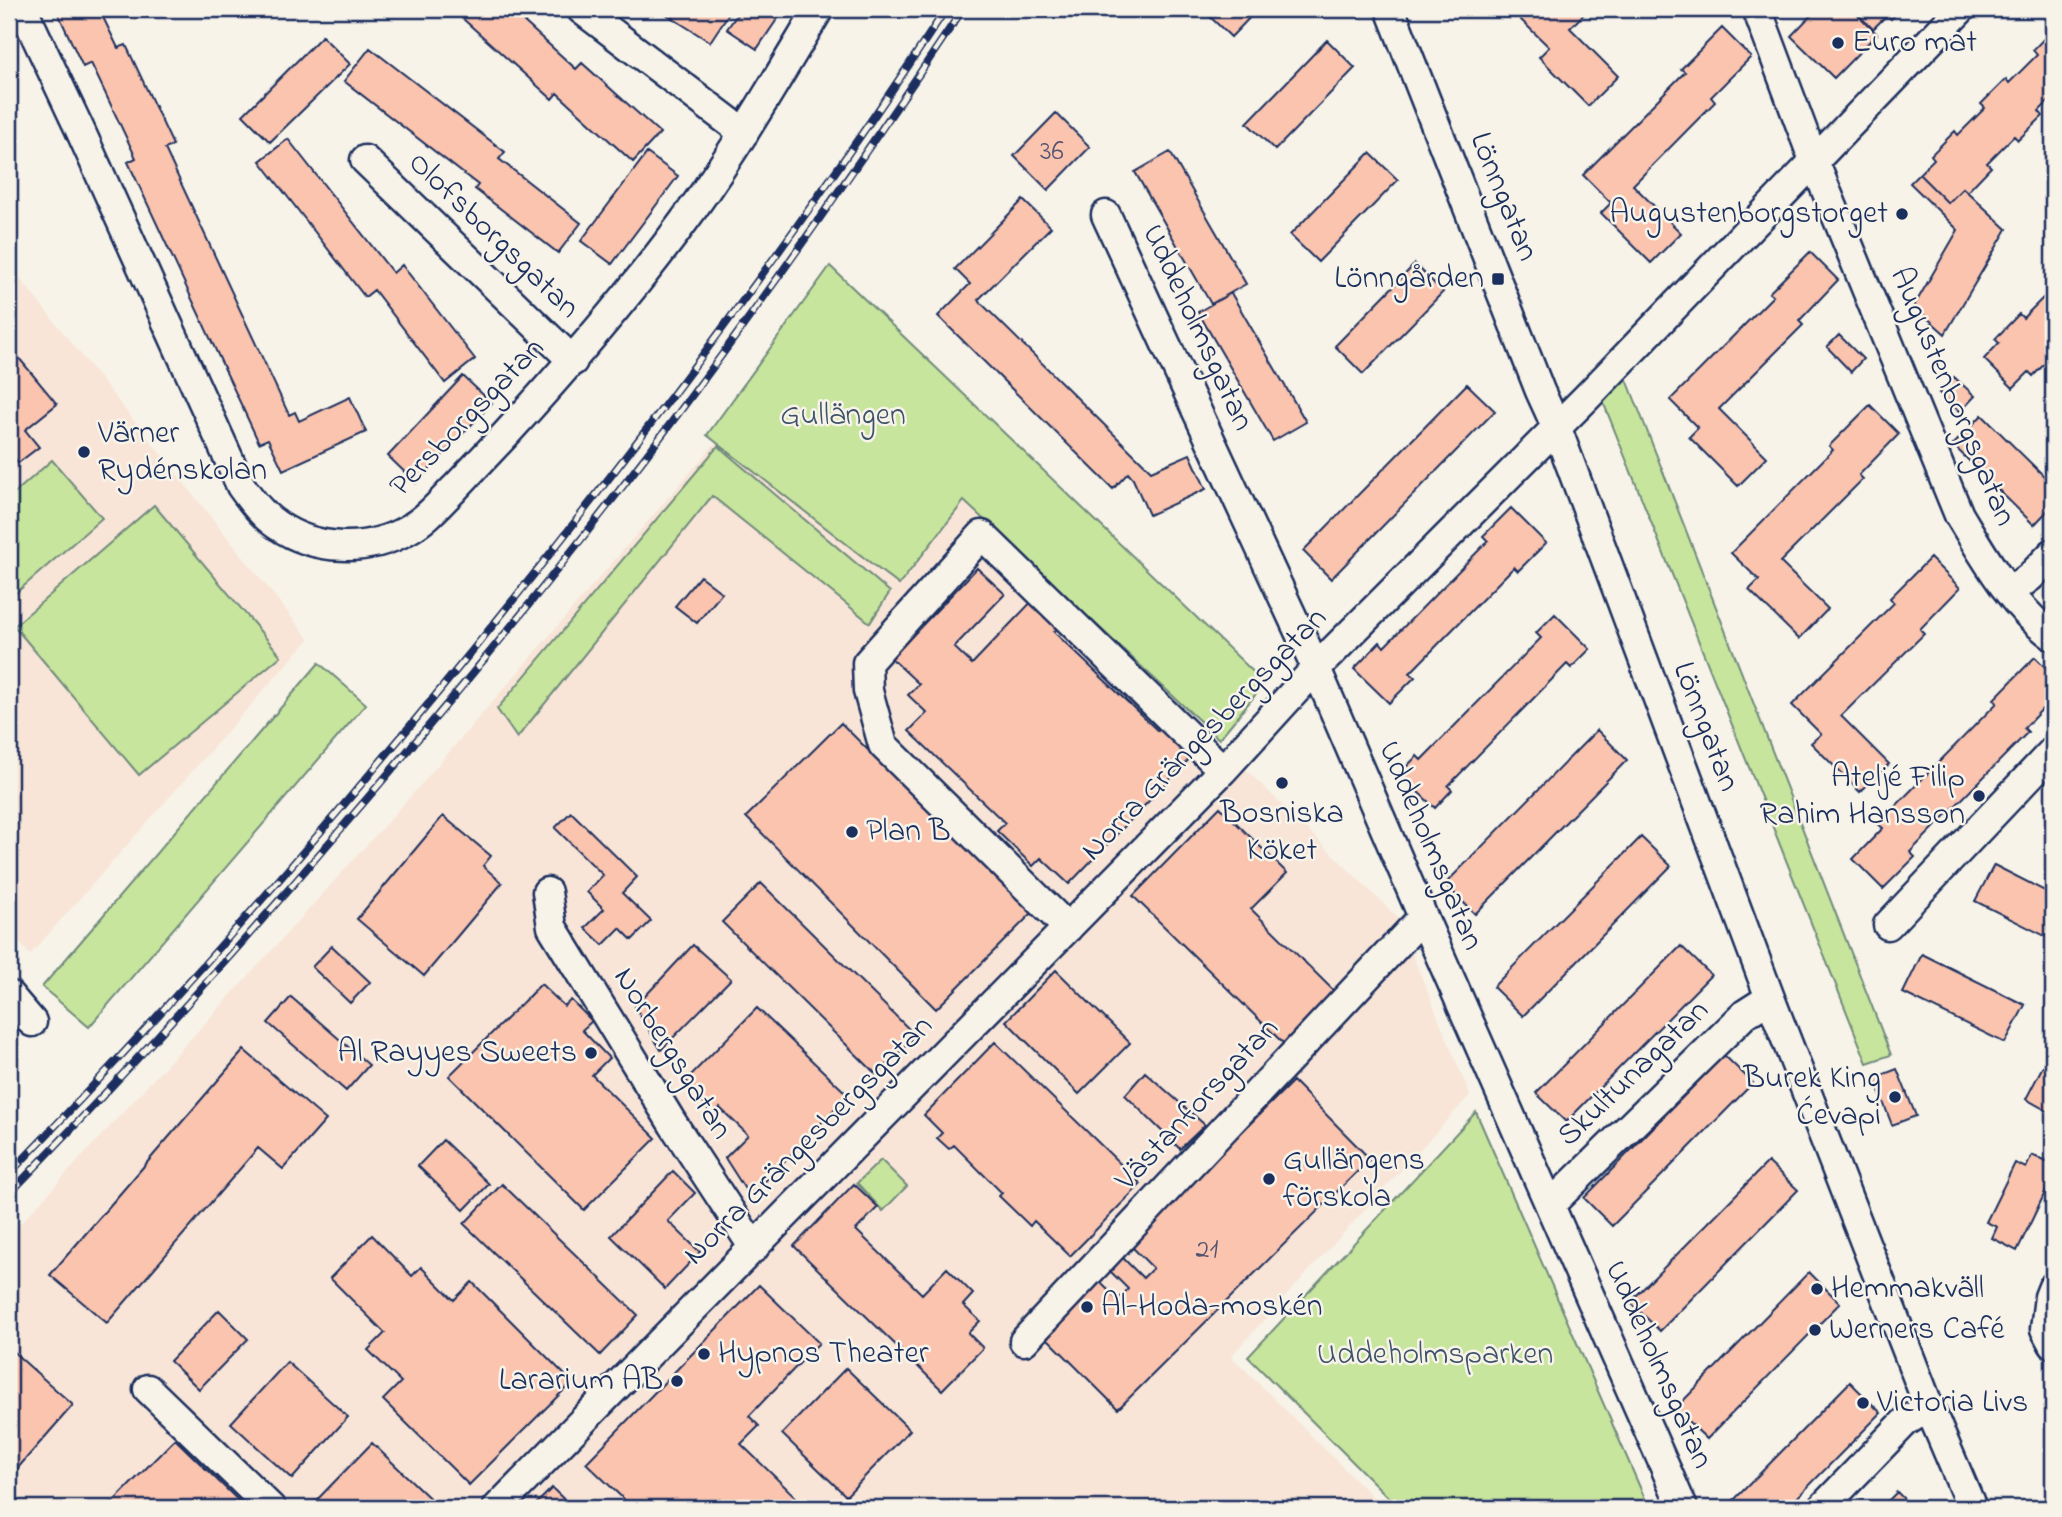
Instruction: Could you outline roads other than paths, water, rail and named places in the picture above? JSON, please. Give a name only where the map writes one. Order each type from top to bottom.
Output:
[{"type":"street","name":"Persborgsgatan","points":[[23,9],[241,486],[262,512],[276,524],[314,542],[335,546],[372,544],[407,531],[437,506],[573,361],[692,210],[744,133],[819,9]]},
{"type":"street","points":[[581,9],[744,133]]},
{"type":"street","name":"Lönngatan","points":[[1391,9],[1556,426],[1770,998],[1928,1408],[1972,1508]]},
{"type":"street","name":"Augustenborgsgatan","points":[[1757,9],[1814,161],[1959,515],[1989,566],[2036,624],[2053,636]]},
{"type":"street","name":"Norra Grängesbergsgatan","points":[[497,1508],[1223,770],[1316,668],[1556,426],[1961,9]]},
{"type":"street","name":"Olofsborgsgatan","points":[[365,160],[573,361]]},
{"type":"street","name":"Uddeholmsgatan","points":[[1106,215],[1316,668],[1683,1508]]},
{"type":"street","points":[[1068,928],[883,745],[868,691],[867,663],[982,535],[1223,770]]},
{"type":"street","points":[[2010,592],[2053,553]]},
{"type":"street","points":[[1888,925],[2053,751]]},
{"type":"street","name":"Norbergsgatan","points":[[547,892],[552,927],[652,1090],[754,1248]]},
{"type":"street","name":"Västanforsgatan","points":[[1024,1341],[1423,918]]},
{"type":"street","points":[[9,995],[32,1023]]},
{"type":"street","name":"Skultunagatan","points":[[1550,1205],[1745,1014],[1770,998]]},
{"type":"street","points":[[2053,1287],[2045,1329],[2053,1344]]},
{"type":"street","points":[[148,1389],[271,1508]]},
{"type":"street","points":[[1822,1508],[1905,1422],[1928,1408]]},
{"type":"railway","points":[[9,1174],[146,1029],[279,880],[408,729],[534,574],[642,436],[798,225],[946,9]]},
{"type":"railway","points":[[9,1194],[255,928],[523,612],[660,438],[738,333],[963,9]]},
{"type":"place","name":"Euro mat","points":[[1838,43]]},
{"type":"place","name":"Augustenborgstorget","points":[[1902,214]]},
{"type":"place","name":"Lönngården","points":[[1498,279]]},
{"type":"place","name":"Värner Rydénskolan","points":[[84,452]]},
{"type":"place","name":"Bosniska Köket","points":[[1282,783]]},
{"type":"place","name":"Ateljé Filip Rahim Hansson","points":[[1979,796]]},
{"type":"place","name":"Plan B","points":[[852,832]]},
{"type":"place","name":"Al Rayyes Sweets","points":[[591,1053]]},
{"type":"place","name":"Burek King Ćevapi","points":[[1895,1097]]},
{"type":"place","name":"Gullängens förskola","points":[[1269,1179]]},
{"type":"place","name":"Hemmakväll","points":[[1817,1289]]},
{"type":"place","name":"Al-Hoda-moskén","points":[[1087,1307]]},
{"type":"place","name":"Werners Café","points":[[1815,1330]]},
{"type":"place","name":"Hypnos Theater","points":[[704,1354]]},
{"type":"place","name":"Lararium AB","points":[[677,1381]]},
{"type":"place","name":"Victoria Livs","points":[[1863,1403]]},
{"type":"park label","name":"Gullängen","points":[[843,416]]},
{"type":"park label","name":"Uddeholmsparken","points":[[1435,1355]]}]
